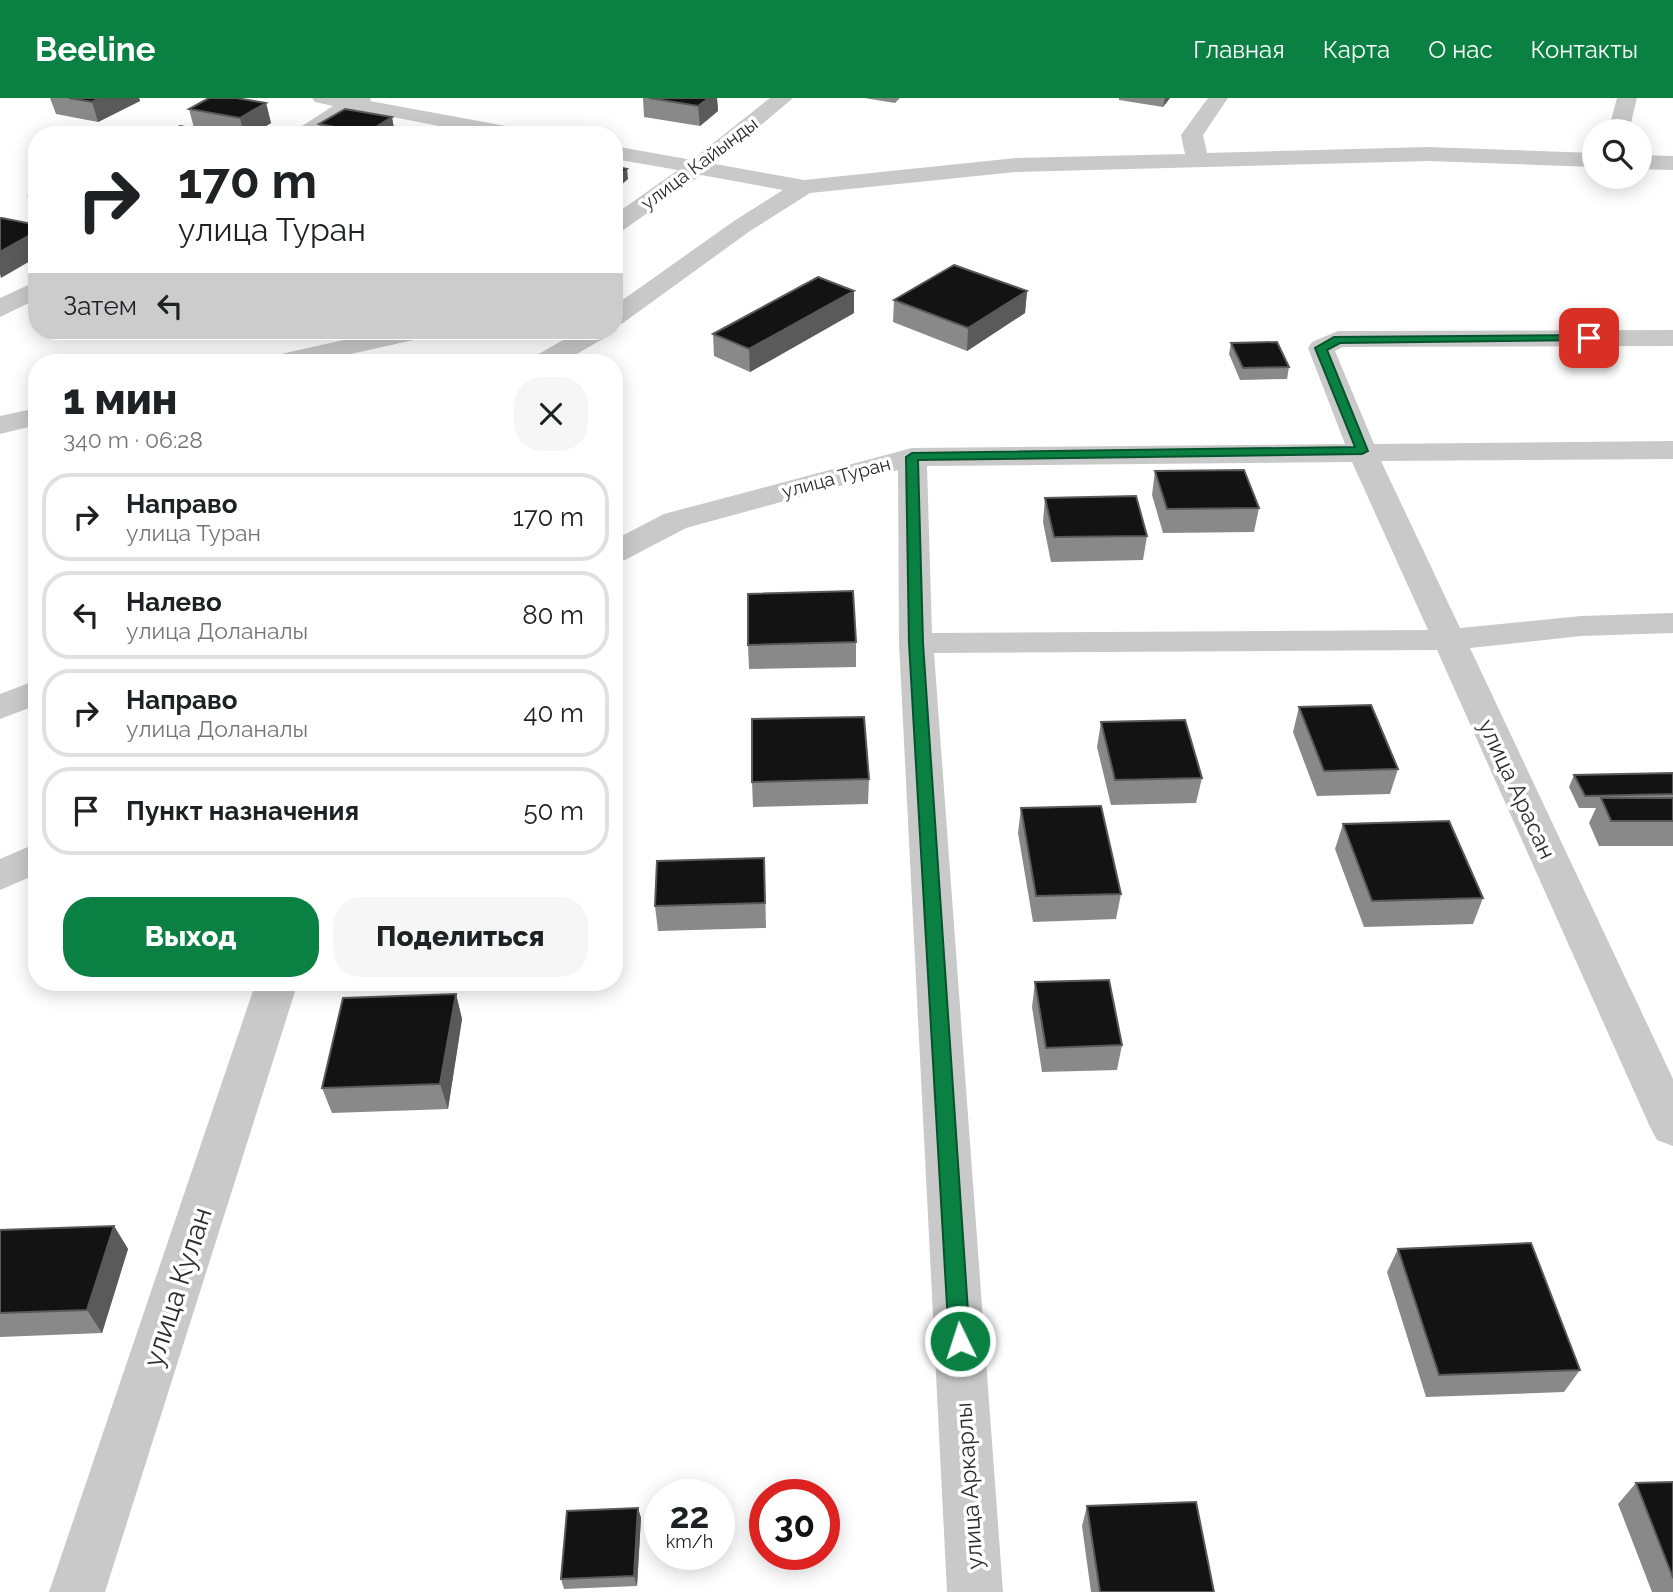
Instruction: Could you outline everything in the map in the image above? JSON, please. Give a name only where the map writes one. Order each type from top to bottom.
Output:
[{"type":"street","points":[[322,98],[357,101],[478,126]]},
{"type":"street","name":"улица Кайынды","points":[[623,219],[697,166],[783,98]]},
{"type":"street","points":[[1197,160],[1192,135],[1219,98]]},
{"type":"street","points":[[1622,119],[1627,98]]},
{"type":"street","points":[[314,126],[357,101]]},
{"type":"street","points":[[623,154],[804,187],[1016,165],[1428,154],[1582,160]]},
{"type":"street","points":[[1652,162],[1673,163]]},
{"type":"street","points":[[623,312],[742,226],[804,187]]},
{"type":"street","points":[[0,309],[28,293]]},
{"type":"street","name":"улица Арасан","points":[[1673,338],[1338,340],[1321,348],[1362,451],[1673,1127]]},
{"type":"street","points":[[316,354],[378,340]]},
{"type":"street","points":[[558,354],[582,340]]},
{"type":"street","points":[[0,425],[28,418]]},
{"type":"street","name":"улица Туран","points":[[623,548],[675,521],[912,457],[1673,450]]},
{"type":"street","name":"улица Аркарлы","points":[[912,457],[916,643],[975,1592]]},
{"type":"street","points":[[916,643],[1448,640],[1581,626],[1673,623]]},
{"type":"street","points":[[0,708],[28,695]]},
{"type":"street","points":[[0,876],[28,862]]},
{"type":"street","name":"улица Кулан","points":[[77,1592],[274,991]]},
{"type":"building","points":[[69,98],[100,98],[92,102]]},
{"type":"building","points":[[209,98],[236,98],[266,103],[240,118],[189,109]]},
{"type":"building","points":[[649,98],[709,98],[698,106]]},
{"type":"building","points":[[345,109],[392,117],[377,126],[319,124]]},
{"type":"building","points":[[0,218],[28,223],[28,236],[0,252]]},
{"type":"building","points":[[954,265],[1027,291],[968,328],[894,300]]},
{"type":"building","points":[[818,277],[854,291],[749,349],[713,334]]},
{"type":"building","points":[[1277,342],[1289,367],[1243,368],[1231,343]]},
{"type":"building","points":[[1244,470],[1259,508],[1167,509],[1155,471]]},
{"type":"building","points":[[1136,496],[1147,536],[1054,537],[1045,498]]},
{"type":"building","points":[[853,591],[856,642],[748,645],[748,594]]},
{"type":"building","points":[[1371,705],[1398,769],[1324,771],[1299,707]]},
{"type":"building","points":[[864,717],[869,779],[752,782],[752,719]]},
{"type":"building","points":[[1185,720],[1202,778],[1115,780],[1101,722]]},
{"type":"building","points":[[1673,773],[1673,794],[1585,796],[1574,775]]},
{"type":"building","points":[[1601,798],[1673,798],[1673,821],[1611,821]]},
{"type":"building","points":[[1101,806],[1121,894],[1036,896],[1021,808]]},
{"type":"building","points":[[1449,821],[1483,898],[1372,901],[1343,824]]},
{"type":"building","points":[[764,858],[765,903],[655,906],[657,861]]},
{"type":"building","points":[[1109,980],[1122,1045],[1046,1048],[1035,982]]},
{"type":"building","points":[[456,994],[440,1084],[322,1088],[343,998]]},
{"type":"building","points":[[114,1226],[87,1310],[0,1313],[0,1230]]},
{"type":"building","points":[[1531,1243],[1580,1370],[1439,1375],[1398,1249]]},
{"type":"building","points":[[1673,1482],[1673,1578],[1636,1483]]},
{"type":"building","points":[[1196,1502],[1214,1592],[1100,1592],[1087,1506]]},
{"type":"building","points":[[638,1508],[634,1576],[561,1579],[567,1511]]},
{"type":"route","points":[[960,1341],[916,643],[912,457],[1362,451],[1321,348],[1338,340],[1589,338]]}]
